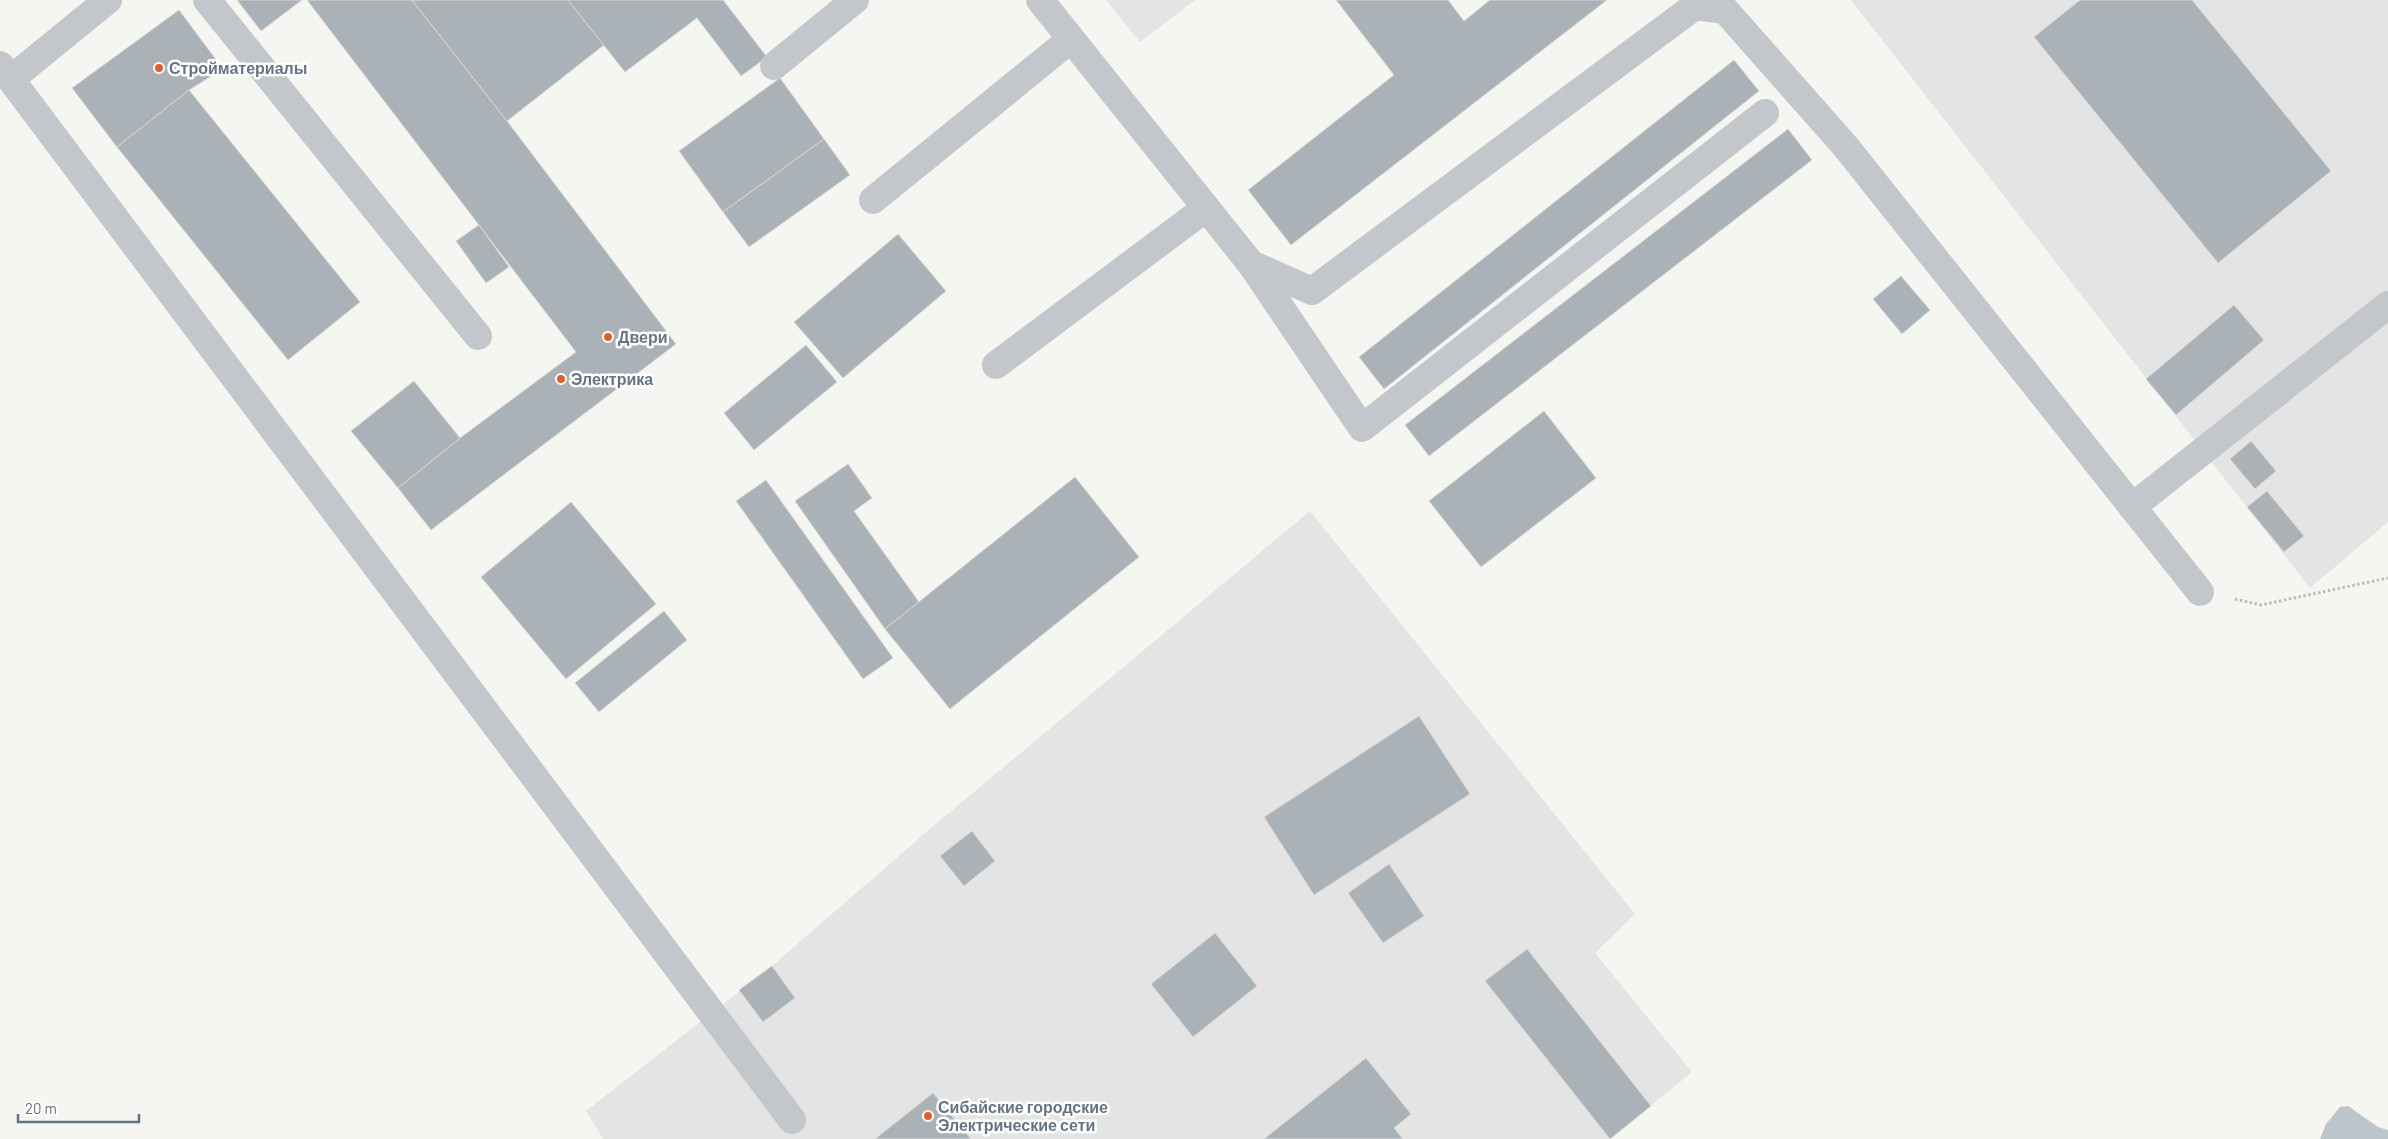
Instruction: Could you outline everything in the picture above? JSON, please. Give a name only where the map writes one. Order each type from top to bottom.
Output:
[{"type":"lane","points":[[108,0],[6,72],[792,1120]]},
{"type":"lane","points":[[207,0],[478,336]]},
{"type":"lane","points":[[774,66],[855,0]]},
{"type":"lane","points":[[1040,0],[1251,264],[1362,428],[1766,113]]},
{"type":"lane","points":[[1251,264],[1312,291],[1695,6],[1725,10],[1846,147],[2200,592]]},
{"type":"lane","points":[[872,200],[1071,39]]},
{"type":"lane","points":[[996,365],[1206,208]]},
{"type":"lane","points":[[2132,507],[2388,305]]},
{"type":"path","points":[[2200,592],[2261,605],[2388,578]]},
{"type":"shaded area","points":[[1106,0],[1195,0],[1140,42]]},
{"type":"shaded area","points":[[1851,0],[2388,0],[2388,522],[2310,588]]},
{"type":"shaded area","points":[[1310,511],[1635,914],[1595,953],[1692,1072],[1610,1139],[603,1139],[586,1111],[772,966],[931,828]]},
{"type":"shaded area","points":[[2348,1106],[2378,1127],[2388,1130],[2388,1139],[2320,1139],[2326,1124],[2340,1107]]},
{"type":"building","points":[[237,0],[302,0],[261,31]]},
{"type":"building","points":[[307,0],[412,0],[507,121],[676,344],[431,530],[398,488],[460,438],[576,352]]},
{"type":"building","points":[[412,0],[568,0],[604,45],[507,121]]},
{"type":"building","points":[[568,0],[723,0],[767,57],[741,76],[697,18],[625,72]]},
{"type":"building","points":[[1336,0],[1448,0],[1464,21],[1490,0],[1607,0],[1291,245],[1248,190],[1394,75]]},
{"type":"building","points":[[2080,0],[2192,0],[2331,171],[2218,263],[2034,37]]},
{"type":"building","points":[[179,10],[223,69],[189,90],[117,147],[72,88]]},
{"type":"building","points":[[1734,60],[1759,91],[1384,389],[1359,357]]},
{"type":"building","points":[[780,78],[824,139],[723,212],[679,151]]},
{"type":"building","points":[[189,90],[360,302],[288,360],[117,147]]},
{"type":"building","points":[[1788,129],[1812,160],[1429,456],[1405,425]]},
{"type":"building","points":[[824,139],[850,175],[749,247],[723,212]]},
{"type":"building","points":[[479,225],[509,267],[486,283],[456,241]]},
{"type":"building","points":[[898,234],[946,291],[843,378],[794,322]]},
{"type":"building","points":[[1901,276],[1930,310],[1902,334],[1873,299]]},
{"type":"building","points":[[2234,305],[2264,340],[2176,415],[2146,379]]},
{"type":"building","points":[[806,345],[837,382],[754,450],[724,413]]},
{"type":"building","points":[[414,381],[460,438],[398,488],[351,431]]},
{"type":"building","points":[[1544,411],[1596,478],[1481,567],[1429,501]]},
{"type":"building","points":[[2251,441],[2276,471],[2255,489],[2230,459]]},
{"type":"building","points":[[848,464],[872,498],[854,511],[919,602],[885,629],[795,501]]},
{"type":"building","points":[[1075,477],[1139,557],[950,709],[885,629]]},
{"type":"building","points":[[766,480],[893,658],[863,679],[736,501]]},
{"type":"building","points":[[2267,491],[2304,536],[2284,552],[2247,507]]},
{"type":"building","points":[[571,502],[656,604],[566,679],[481,577]]},
{"type":"building","points":[[664,611],[687,640],[599,712],[575,683]]},
{"type":"building","points":[[1419,716],[1470,794],[1314,895],[1264,817]]},
{"type":"building","points":[[972,831],[995,861],[964,886],[940,856]]},
{"type":"building","points":[[1389,864],[1424,916],[1383,943],[1348,893]]},
{"type":"building","points":[[1215,933],[1257,986],[1193,1037],[1151,984]]},
{"type":"building","points":[[1527,949],[1651,1106],[1610,1139],[1485,981]]},
{"type":"building","points":[[772,966],[795,998],[763,1022],[739,990]]},
{"type":"building","points":[[1366,1058],[1411,1114],[1394,1128],[1403,1139],[1264,1139]]},
{"type":"building","name":"Сибайские городские Электрические сети","points":[[933,1093],[971,1139],[875,1139]]},
{"type":"place","name":"Стройматериалы","points":[[159,68]]},
{"type":"place","name":"Двери","points":[[608,337]]},
{"type":"place","name":"Электрика","points":[[561,379]]},
{"type":"place","name":"Сибайские городские Электрические сети","points":[[928,1116]]}]
